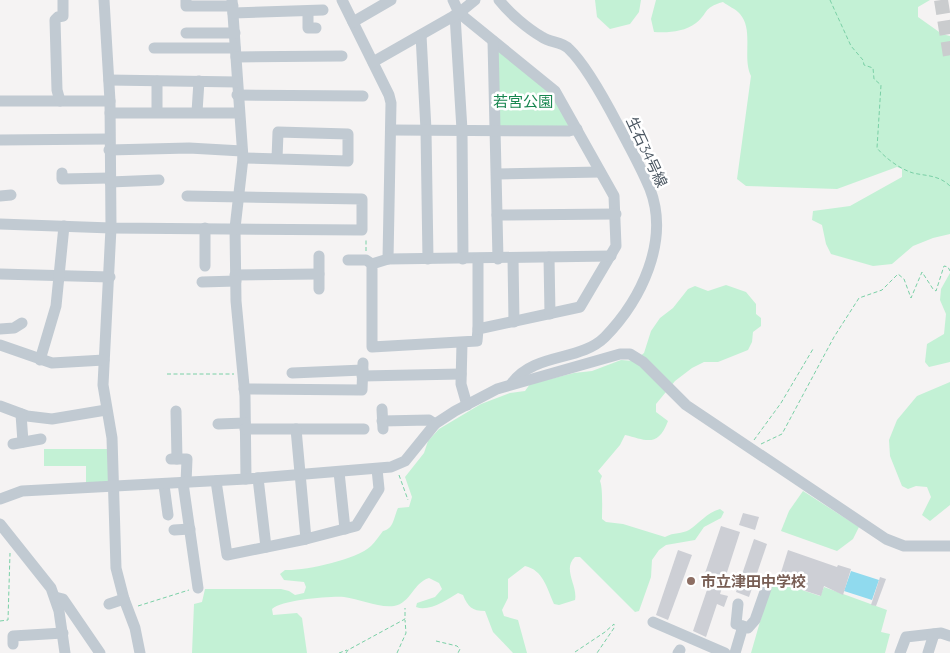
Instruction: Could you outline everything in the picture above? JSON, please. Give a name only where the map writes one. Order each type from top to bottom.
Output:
[{"type":"street","points":[[60,101],[57,90],[60,52],[55,20],[63,16],[62,0]]},
{"type":"street","points":[[104,0],[110,107],[111,228],[103,385],[112,438],[116,562],[140,653]]},
{"type":"street","points":[[186,0],[186,6],[322,10]]},
{"type":"street","points":[[342,0],[389,94],[388,259]]},
{"type":"street","points":[[353,22],[391,0]]},
{"type":"street","points":[[453,0],[457,14],[462,130],[463,259]]},
{"type":"street","points":[[373,62],[457,14],[475,0]]},
{"type":"street","name":"生石34号線","points":[[499,0],[542,38],[564,45],[574,56],[606,102],[626,139],[651,191],[655,217],[653,255],[637,296],[626,313],[603,339],[579,351],[520,372],[512,383]]},
{"type":"street","points":[[233,6],[242,155],[235,228],[236,278],[244,389],[246,480]]},
{"type":"street","points":[[308,11],[308,28],[316,28]]},
{"type":"street","points":[[457,14],[555,91],[614,196],[616,214],[617,240],[611,256],[580,307],[478,329]]},
{"type":"street","points":[[186,33],[234,33]]},
{"type":"street","points":[[421,35],[426,130],[428,259]]},
{"type":"street","points":[[493,41],[498,258]]},
{"type":"street","points":[[154,48],[342,56]]},
{"type":"street","points":[[109,80],[237,82]]},
{"type":"street","points":[[157,81],[157,112]]},
{"type":"street","points":[[197,112],[199,81]]},
{"type":"street","points":[[238,95],[364,96]]},
{"type":"street","points":[[0,101],[60,101],[157,112],[239,113]]},
{"type":"street","points":[[390,130],[569,131],[577,129]]},
{"type":"street","points":[[0,140],[45,140],[189,148],[277,159],[348,161],[348,134],[278,132],[277,159]]},
{"type":"street","points":[[497,174],[600,172]]},
{"type":"street","points":[[62,173],[62,179],[159,180]]},
{"type":"street","points":[[0,224],[111,228],[362,230],[362,200],[239,197],[195,193]]},
{"type":"street","points":[[497,215],[616,214]]},
{"type":"street","points":[[40,360],[53,321],[64,226]]},
{"type":"street","points":[[204,228],[205,266]]},
{"type":"street","points":[[318,289],[319,256]]},
{"type":"street","points":[[348,260],[369,262],[388,259],[611,256]]},
{"type":"street","points":[[549,257],[550,314]]},
{"type":"street","points":[[513,258],[514,322]]},
{"type":"street","points":[[369,262],[372,347],[477,341],[478,259]]},
{"type":"street","points":[[0,274],[110,277]]},
{"type":"street","points":[[202,282],[236,278],[319,274]]},
{"type":"street","points":[[0,329],[14,328],[22,323]]},
{"type":"street","points":[[462,343],[461,374],[463,394],[467,405]]},
{"type":"street","points":[[0,345],[40,360],[62,364],[104,360]]},
{"type":"street","points":[[0,499],[22,492],[246,480],[398,466],[405,461],[434,424],[512,383],[614,354],[630,354],[643,362],[686,405],[749,449],[894,544],[904,546],[950,546]]},
{"type":"street","points":[[292,373],[363,370],[461,374]]},
{"type":"street","points":[[244,389],[362,390],[363,370]]},
{"type":"street","points":[[0,406],[21,414],[52,419],[106,410]]},
{"type":"street","points":[[21,414],[18,443],[44,440]]},
{"type":"street","points":[[173,415],[174,459],[186,458],[184,483],[198,588]]},
{"type":"street","points":[[382,420],[429,420],[434,424]]},
{"type":"street","points":[[218,424],[296,429],[364,429]]},
{"type":"street","points":[[296,429],[306,539]]},
{"type":"street","points":[[216,481],[227,555],[306,539],[356,526],[379,489],[377,469]]},
{"type":"street","points":[[339,472],[345,529]]},
{"type":"street","points":[[258,478],[266,547]]},
{"type":"street","points":[[164,484],[168,515]]},
{"type":"street","points":[[0,524],[45,578],[54,597],[63,633],[65,653]]},
{"type":"street","points":[[174,530],[190,529]]},
{"type":"street","points":[[183,568],[195,566]]},
{"type":"street","points":[[738,604],[736,624],[748,628],[755,620],[768,582]]},
{"type":"street","points":[[54,597],[63,599],[100,653]]},
{"type":"street","points":[[109,604],[126,604]]},
{"type":"street","points":[[653,622],[725,653]]},
{"type":"street","points":[[735,653],[743,626]]},
{"type":"street","points":[[13,644],[13,636],[63,633]]},
{"type":"street","points":[[900,653],[906,637],[934,634],[950,636]]},
{"type":"street","points":[[928,653],[934,634]]},
{"type":"path","points":[[830,0],[851,46],[863,60],[864,65],[874,68],[874,79],[881,85],[876,138],[877,148],[906,170],[930,174],[950,186]]},
{"type":"path","points":[[362,230],[366,231],[369,262]]},
{"type":"path","points":[[749,449],[782,434],[834,338],[859,298],[882,290],[898,274],[904,280],[909,298],[911,298],[922,272],[936,291],[944,266],[948,267],[950,271]]},
{"type":"path","points":[[749,449],[781,403],[813,349]]},
{"type":"path","points":[[167,374],[243,374]]},
{"type":"path","points":[[398,466],[408,500]]},
{"type":"path","points":[[0,621],[8,620],[11,537]]},
{"type":"path","points":[[126,604],[198,588]]},
{"type":"path","points":[[397,653],[407,629],[404,608]]},
{"type":"path","points":[[339,653],[405,619]]},
{"type":"path","points":[[575,652],[614,624],[614,628],[597,653]]},
{"type":"path","points":[[436,641],[457,646],[460,649],[458,653]]},
{"type":"green space","points":[[595,0],[641,0],[639,12],[630,24],[610,29],[597,17]]},
{"type":"green space","points":[[656,0],[930,0],[918,7],[918,17],[942,34],[950,36],[950,234],[913,246],[892,264],[873,266],[831,254],[826,244],[822,225],[812,220],[813,211],[850,206],[902,177],[902,169],[897,167],[837,189],[746,186],[737,179],[751,76],[747,61],[747,36],[744,21],[738,12],[723,2],[712,6],[696,23],[686,28],[670,32],[654,32],[651,19]]},
{"type":"green space","name":"若宮公園","points":[[495,49],[545,85],[570,123],[566,128],[498,127]]},
{"type":"green space","points":[[950,273],[950,362],[929,367],[925,362],[927,344],[944,334],[946,314],[940,300],[941,289]]},
{"type":"green space","points":[[726,285],[746,292],[756,304],[756,314],[761,318],[761,326],[753,332],[752,342],[748,350],[718,362],[704,362],[692,368],[675,381],[656,404],[656,412],[668,421],[660,435],[656,439],[645,440],[625,435],[620,445],[598,471],[602,476],[600,481],[602,519],[606,522],[623,524],[665,537],[689,530],[715,511],[720,509],[724,512],[721,518],[704,527],[695,540],[666,545],[659,550],[652,560],[651,577],[639,611],[635,612],[580,557],[575,557],[571,562],[570,572],[575,600],[559,605],[554,604],[540,576],[536,571],[525,566],[508,579],[508,598],[502,610],[504,616],[518,620],[527,653],[513,653],[493,632],[485,611],[471,608],[463,595],[458,593],[432,607],[416,607],[417,603],[435,597],[442,589],[439,583],[429,578],[419,584],[404,601],[394,606],[382,606],[350,598],[337,597],[295,601],[272,609],[273,615],[297,613],[302,618],[307,653],[192,653],[194,604],[202,602],[205,589],[281,589],[295,595],[304,593],[306,587],[304,582],[284,580],[280,574],[285,570],[317,567],[342,560],[354,556],[371,546],[383,531],[392,525],[398,508],[409,507],[412,497],[405,477],[424,453],[428,441],[439,429],[481,404],[510,393],[525,391],[530,384],[574,373],[592,371],[621,360],[634,361],[644,353],[651,331],[660,318],[673,308],[688,289],[695,286],[708,291]]},
{"type":"green space","points":[[950,382],[950,505],[930,521],[922,515],[931,497],[927,487],[916,486],[908,489],[902,486],[890,456],[889,440],[897,420],[917,396]]},
{"type":"green space","points":[[44,449],[109,449],[109,484],[86,486],[86,466],[44,466]]},
{"type":"green space","points":[[803,491],[859,527],[853,539],[837,551],[781,531],[789,511]]},
{"type":"green space","points":[[772,580],[820,596],[824,587],[887,610],[881,632],[890,634],[885,653],[751,653]]},
{"type":"water","points":[[851,571],[879,580],[872,600],[844,591]]},
{"type":"building","points":[[743,513],[759,517],[755,530],[739,525]]},
{"type":"building","points":[[721,526],[740,532],[720,594],[728,596],[724,607],[717,604],[706,637],[693,631],[708,587],[701,585]]},
{"type":"building","points":[[754,539],[767,544],[749,597],[736,592]]},
{"type":"building","points":[[678,550],[692,555],[668,620],[656,615]]},
{"type":"building","points":[[788,550],[837,567],[838,565],[851,569],[843,595],[824,586],[821,596],[778,582]]},
{"type":"building","points":[[880,577],[886,579],[876,606],[871,605]]},
{"type":"tunnel","points":[[941,0],[950,56]]},
{"type":"place","name":"市立津田中学校","points":[[691,581]]}]
